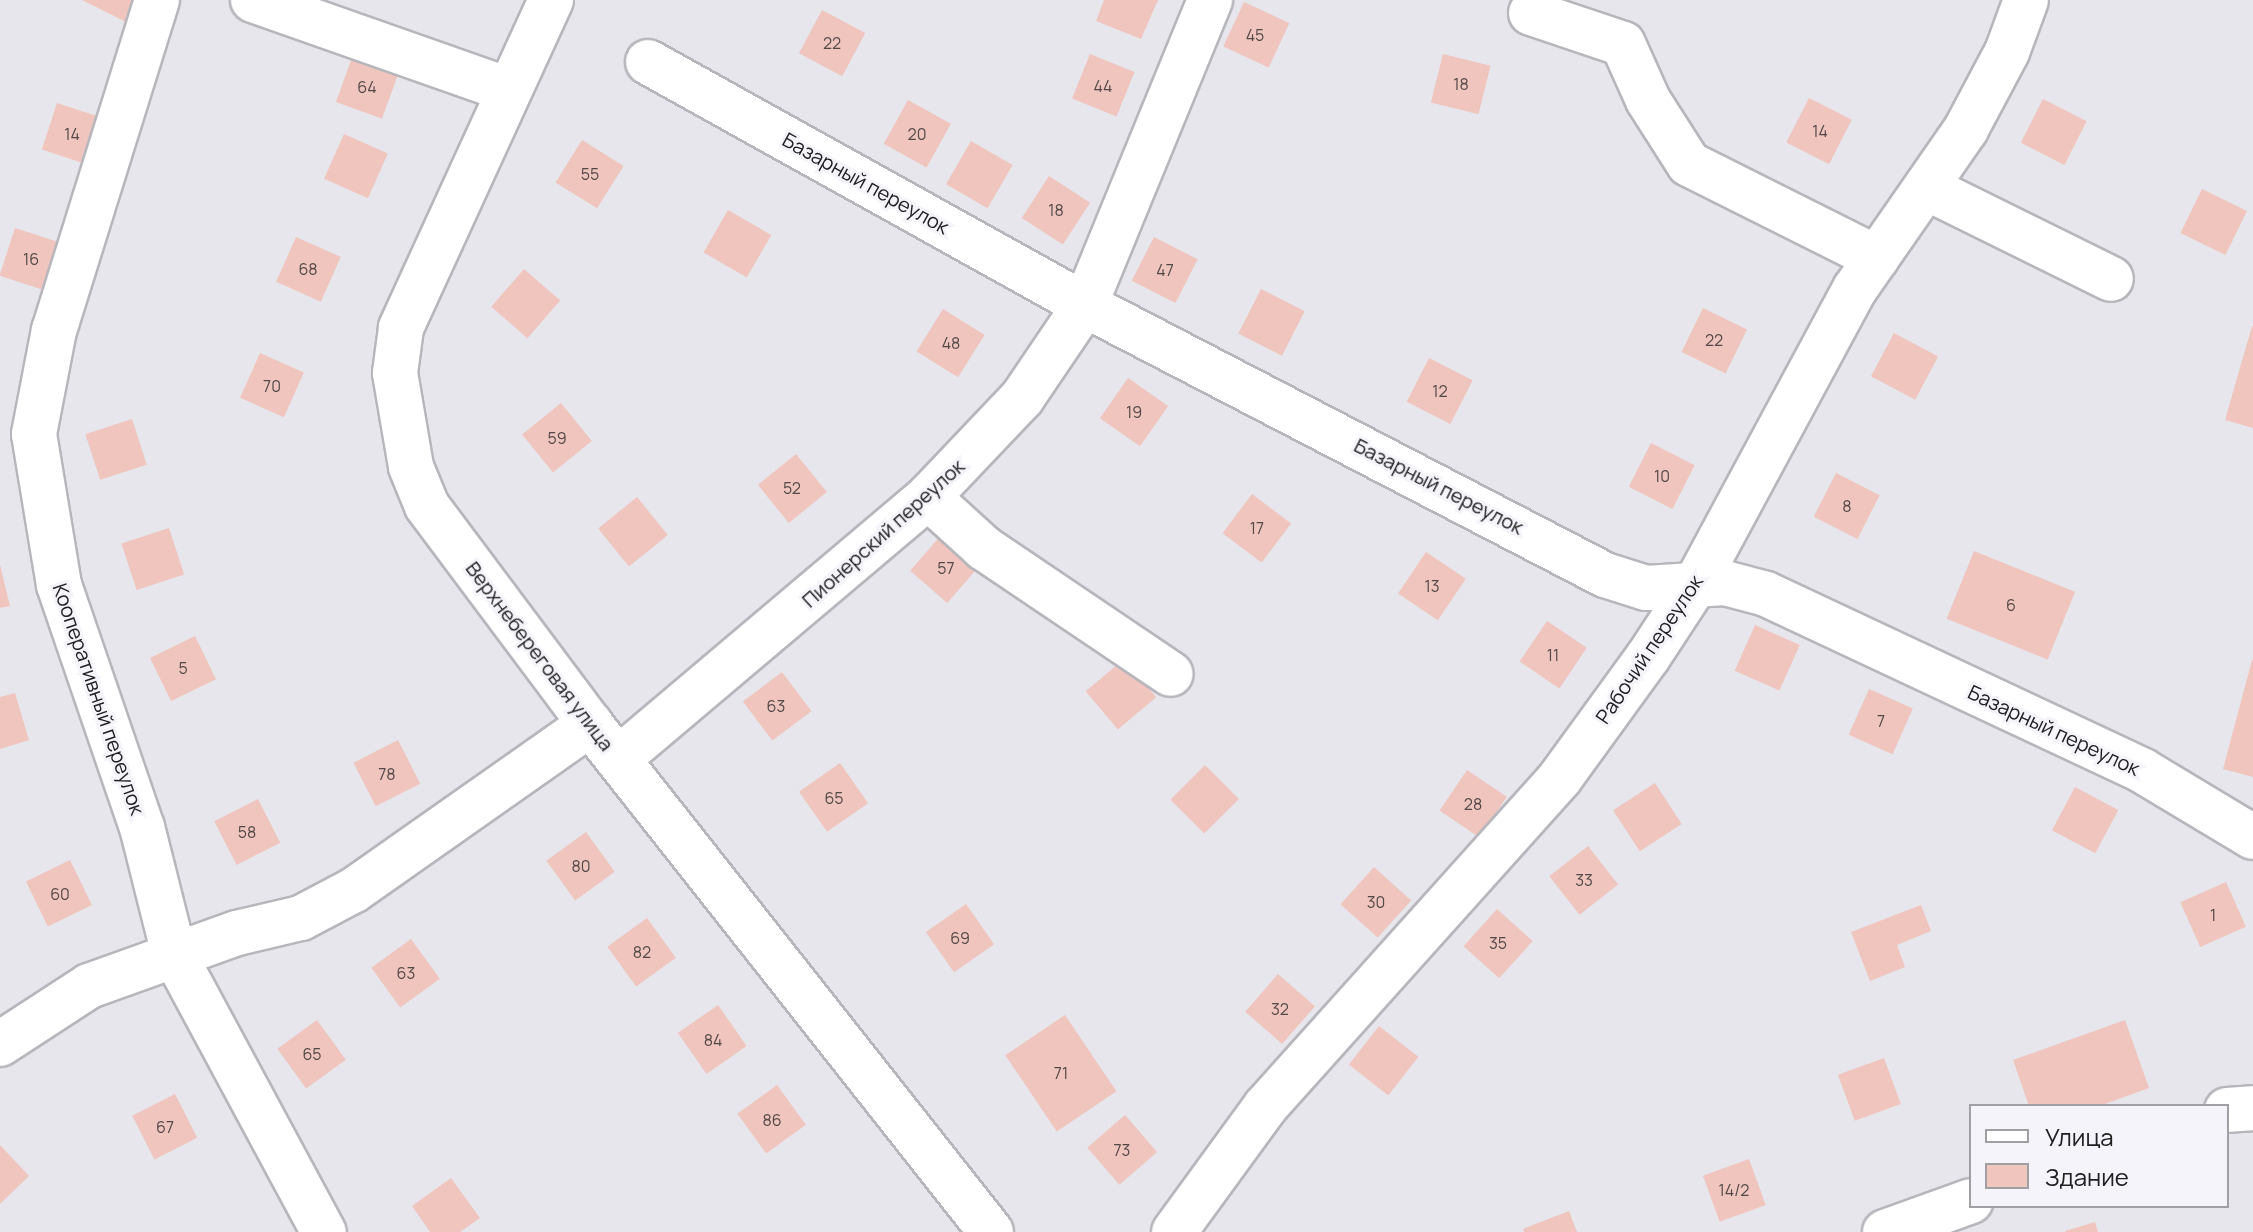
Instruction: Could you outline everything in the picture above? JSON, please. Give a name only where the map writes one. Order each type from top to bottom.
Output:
[{"type":"street","name":"Кооперативный переулок","points":[[157,0],[54,330],[34,434],[59,585],[142,827],[174,954],[324,1232]]},
{"type":"street","points":[[253,0],[509,90]]},
{"type":"street","name":"Верхнебереговая улица","points":[[551,0],[401,328],[395,373],[399,422],[427,506],[590,724],[991,1232]]},
{"type":"street","name":"Пионерский переулок","points":[[618,759],[928,497],[1022,398],[1085,305],[1210,0]]},
{"type":"street","name":"Рабочий переулок","points":[[1174,1232],[1265,1107],[1560,778],[1697,582],[1877,258],[1927,188],[2007,52],[2026,0]]},
{"type":"street","points":[[1531,13],[1623,44],[1648,100],[1689,164],[1877,258]]},
{"type":"street","name":"Базарный переулок","points":[[648,62],[1085,305],[1605,575],[1646,588],[1697,582],[1766,594],[2143,771],[2253,837]]},
{"type":"street","points":[[1927,188],[2111,279]]},
{"type":"street","points":[[928,497],[984,548],[1171,674]]},
{"type":"street","points":[[0,1044],[89,986],[174,954],[301,918],[354,890],[590,724]]},
{"type":"street","points":[[2229,1110],[2253,1108]]},
{"type":"street","points":[[1885,1232],[1969,1202]]},
{"type":"building","points":[[82,0],[136,0],[126,22]]},
{"type":"building","points":[[1104,0],[1158,0],[1141,39],[1096,21]]},
{"type":"building","points":[[1244,2],[1289,23],[1269,68],[1223,46]]},
{"type":"building","points":[[822,10],[865,33],[842,76],[799,53]]},
{"type":"building","points":[[1090,54],[1135,72],[1117,116],[1072,99]]},
{"type":"building","points":[[1443,54],[1491,66],[1478,114],[1431,103]]},
{"type":"building","points":[[353,55],[399,72],[382,119],[336,102]]},
{"type":"building","points":[[1809,98],[1852,120],[1829,164],[1786,143]]},
{"type":"building","points":[[2043,99],[2087,121],[2064,165],[2021,143]]},
{"type":"building","points":[[908,100],[951,124],[927,167],[884,144]]},
{"type":"building","points":[[57,103],[103,118],[88,164],[42,150]]},
{"type":"building","points":[[344,134],[388,154],[368,198],[324,179]]},
{"type":"building","points":[[582,140],[624,166],[597,208],[556,182]]},
{"type":"building","points":[[971,141],[1013,165],[988,208],[946,184]]},
{"type":"building","points":[[1049,176],[1090,203],[1063,245],[1022,218]]},
{"type":"building","points":[[2202,189],[2247,211],[2225,255],[2181,233]]},
{"type":"building","points":[[728,210],[771,235],[747,277],[704,252]]},
{"type":"building","points":[[15,228],[61,243],[45,290],[0,276]]},
{"type":"building","points":[[296,237],[341,257],[321,302],[276,282]]},
{"type":"building","points":[[1154,237],[1198,259],[1175,303],[1132,281]]},
{"type":"building","points":[[524,269],[560,300],[527,338],[491,307]]},
{"type":"building","points":[[1261,289],[1305,311],[1282,356],[1238,334]]},
{"type":"building","points":[[1703,308],[1747,329],[1726,374],[1682,352]]},
{"type":"building","points":[[943,309],[985,335],[958,377],[917,351]]},
{"type":"building","points":[[2253,326],[2253,428],[2225,420]]},
{"type":"building","points":[[1894,333],[1938,356],[1915,400],[1871,376]]},
{"type":"building","points":[[260,353],[304,373],[284,417],[240,398]]},
{"type":"building","points":[[1429,358],[1473,380],[1450,424],[1407,402]]},
{"type":"building","points":[[1128,378],[1168,406],[1140,446],[1100,418]]},
{"type":"building","points":[[561,403],[592,441],[553,473],[522,434]]},
{"type":"building","points":[[132,419],[147,465],[100,480],[85,434]]},
{"type":"building","points":[[1651,443],[1695,465],[1672,509],[1629,487]]},
{"type":"building","points":[[796,454],[827,492],[789,523],[758,485]]},
{"type":"building","points":[[1836,473],[1880,495],[1857,539],[1814,517]]},
{"type":"building","points":[[1252,494],[1291,523],[1262,563],[1223,533]]},
{"type":"building","points":[[637,497],[668,535],[629,567],[598,528]]},
{"type":"building","points":[[169,528],[184,575],[137,590],[121,543]]},
{"type":"building","points":[[943,533],[980,565],[947,603],[910,571]]},
{"type":"building","points":[[1974,551],[2075,592],[2048,660],[1947,619]]},
{"type":"building","points":[[1426,552],[1466,579],[1438,620],[1398,593]]},
{"type":"building","points":[[0,565],[10,606],[0,608]]},
{"type":"building","points":[[1547,621],[1587,648],[1559,688],[1520,662]]},
{"type":"building","points":[[1755,625],[1800,645],[1779,691],[1735,671]]},
{"type":"building","points":[[195,636],[216,679],[171,701],[150,658]]},
{"type":"building","points":[[1124,659],[1156,697],[1118,729],[1086,691]]},
{"type":"building","points":[[2253,660],[2253,777],[2223,769]]},
{"type":"building","points":[[782,672],[811,711],[772,741],[743,701]]},
{"type":"building","points":[[1869,689],[1913,709],[1893,754],[1849,735]]},
{"type":"building","points":[[15,693],[29,740],[0,749],[0,697]]},
{"type":"building","points":[[398,740],[420,784],[376,806],[353,763]]},
{"type":"building","points":[[840,763],[868,803],[827,832],[799,792]]},
{"type":"building","points":[[1205,765],[1239,799],[1204,834],[1170,800]]},
{"type":"building","points":[[1467,770],[1507,797],[1479,837],[1440,811]]},
{"type":"building","points":[[1655,783],[1682,824],[1640,851],[1613,810]]},
{"type":"building","points":[[2075,787],[2118,810],[2095,853],[2052,830]]},
{"type":"building","points":[[258,799],[280,843],[237,865],[214,821]]},
{"type":"building","points":[[586,832],[615,872],[575,900],[546,861]]},
{"type":"building","points":[[1588,846],[1618,885],[1580,915],[1549,876]]},
{"type":"building","points":[[70,860],[92,905],[48,926],[26,881]]},
{"type":"building","points":[[1374,867],[1411,900],[1378,938],[1341,904]]},
{"type":"building","points":[[2226,882],[2246,927],[2200,947],[2180,902]]},
{"type":"building","points":[[966,904],[994,944],[954,972],[926,932]]},
{"type":"building","points":[[1921,905],[1931,931],[1897,945],[1905,967],[1870,981],[1851,932]]},
{"type":"building","points":[[1497,909],[1533,941],[1499,978],[1464,946]]},
{"type":"building","points":[[647,918],[676,958],[636,986],[607,947]]},
{"type":"building","points":[[411,939],[440,979],[400,1007],[371,968]]},
{"type":"building","points":[[1278,974],[1315,1006],[1282,1044],[1245,1012]]},
{"type":"building","points":[[718,1005],[747,1046],[707,1074],[678,1033]]},
{"type":"building","points":[[1065,1015],[1116,1091],[1057,1132],[1005,1055]]},
{"type":"building","points":[[317,1020],[346,1060],[306,1088],[277,1049]]},
{"type":"building","points":[[2125,1020],[2149,1088],[2105,1104],[2028,1104],[2013,1060]]},
{"type":"building","points":[[1379,1026],[1418,1057],[1388,1095],[1349,1065]]},
{"type":"building","points":[[1884,1058],[1901,1104],[1855,1121],[1838,1075]]},
{"type":"building","points":[[777,1085],[806,1125],[766,1153],[737,1114]]},
{"type":"building","points":[[175,1094],[197,1138],[154,1159],[132,1116]]},
{"type":"building","points":[[1125,1115],[1157,1152],[1119,1185],[1087,1148]]},
{"type":"building","points":[[0,1145],[29,1176],[0,1204]]},
{"type":"building","points":[[1749,1159],[1766,1205],[1720,1222],[1703,1176]]},
{"type":"building","points":[[451,1178],[480,1218],[460,1232],[430,1232],[412,1206]]},
{"type":"building","points":[[1569,1211],[1577,1232],[1524,1232],[1523,1229]]},
{"type":"building","points":[[2095,1222],[2098,1232],[2065,1231]]}]
